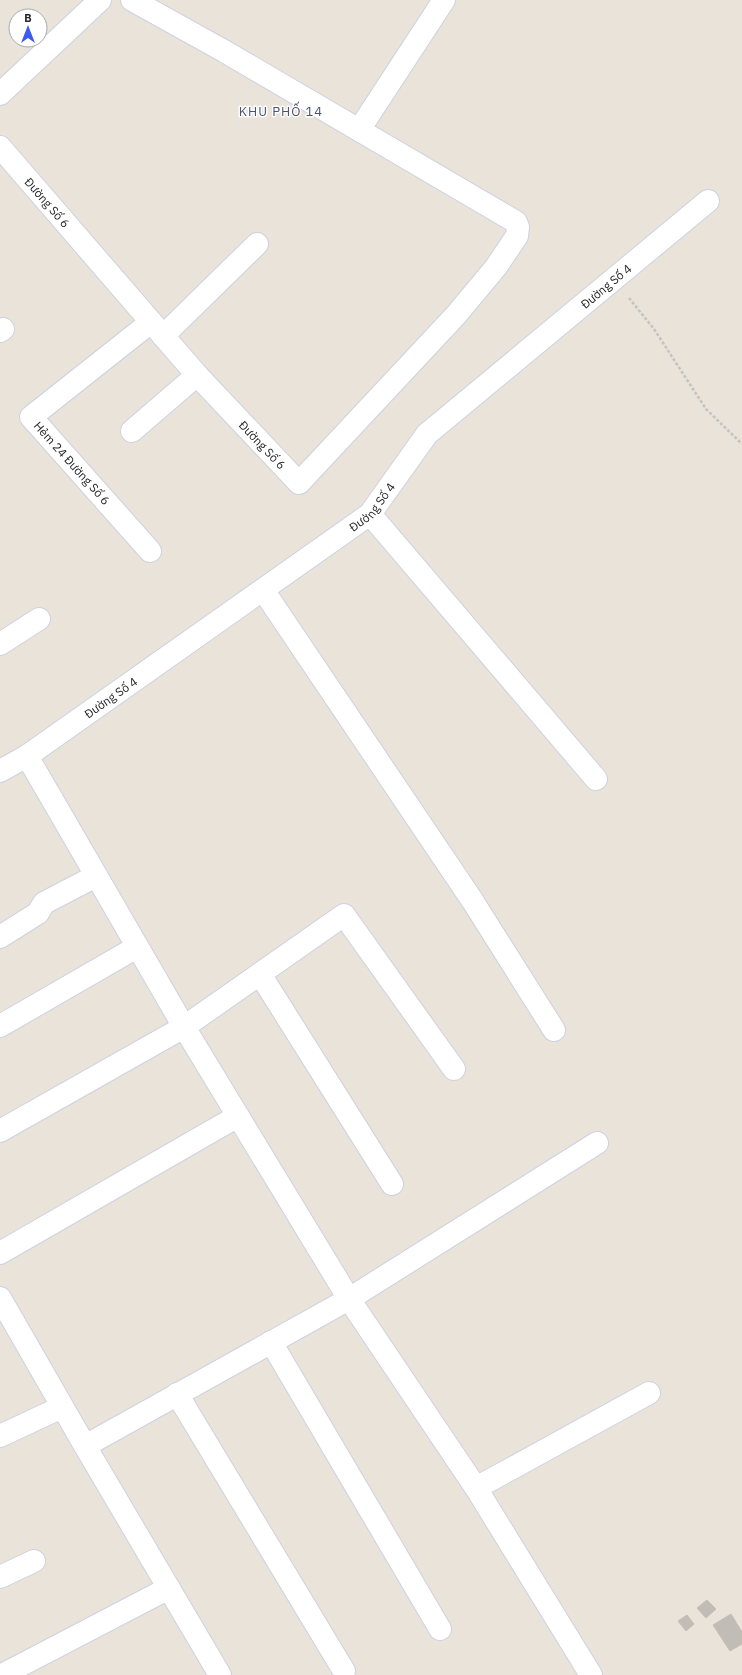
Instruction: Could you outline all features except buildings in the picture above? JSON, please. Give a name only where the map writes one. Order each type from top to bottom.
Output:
[{"type":"street","points":[[0,94],[100,0]]},
{"type":"street","points":[[135,1],[359,130],[444,0]]},
{"type":"street","name":"Đường Số 6","points":[[0,148],[197,375],[299,483],[456,315],[496,267],[517,236],[518,227],[516,222],[359,130]]},
{"type":"street","name":"Đường Số 4","points":[[0,771],[26,756],[370,514],[427,434],[708,201]]},
{"type":"street","points":[[157,329],[257,244]]},
{"type":"street","name":"Hẻm 24 Đường Số 6","points":[[150,552],[30,417],[157,329]]},
{"type":"street","points":[[132,431],[197,375]]},
{"type":"street","points":[[370,514],[596,779]]},
{"type":"street","points":[[263,590],[472,900],[554,1030]]},
{"type":"street","points":[[0,644],[39,619]]},
{"type":"street","points":[[26,756],[184,1027],[349,1299],[476,1488],[591,1675]]},
{"type":"street","points":[[0,937],[38,913],[44,903],[96,876]]},
{"type":"street","points":[[0,1131],[184,1027],[344,914],[454,1069]]},
{"type":"street","points":[[0,1026],[137,947]]},
{"type":"street","points":[[260,974],[392,1184]]},
{"type":"street","points":[[0,1253],[238,1116]]},
{"type":"street","points":[[85,1446],[349,1299],[597,1143]]},
{"type":"street","points":[[0,1298],[62,1407],[220,1675]]},
{"type":"street","points":[[271,1342],[440,1629]]},
{"type":"street","points":[[476,1488],[649,1393]]},
{"type":"street","points":[[177,1394],[344,1671]]},
{"type":"street","points":[[0,1436],[62,1407]]},
{"type":"street","points":[[0,1577],[34,1561]]},
{"type":"street","points":[[2,1675],[169,1588]]},
{"type":"path","points":[[613,279],[654,328],[706,409],[742,444]]},
{"type":"district","name":"KHU PHỐ 14","points":[[281,111]]}]
